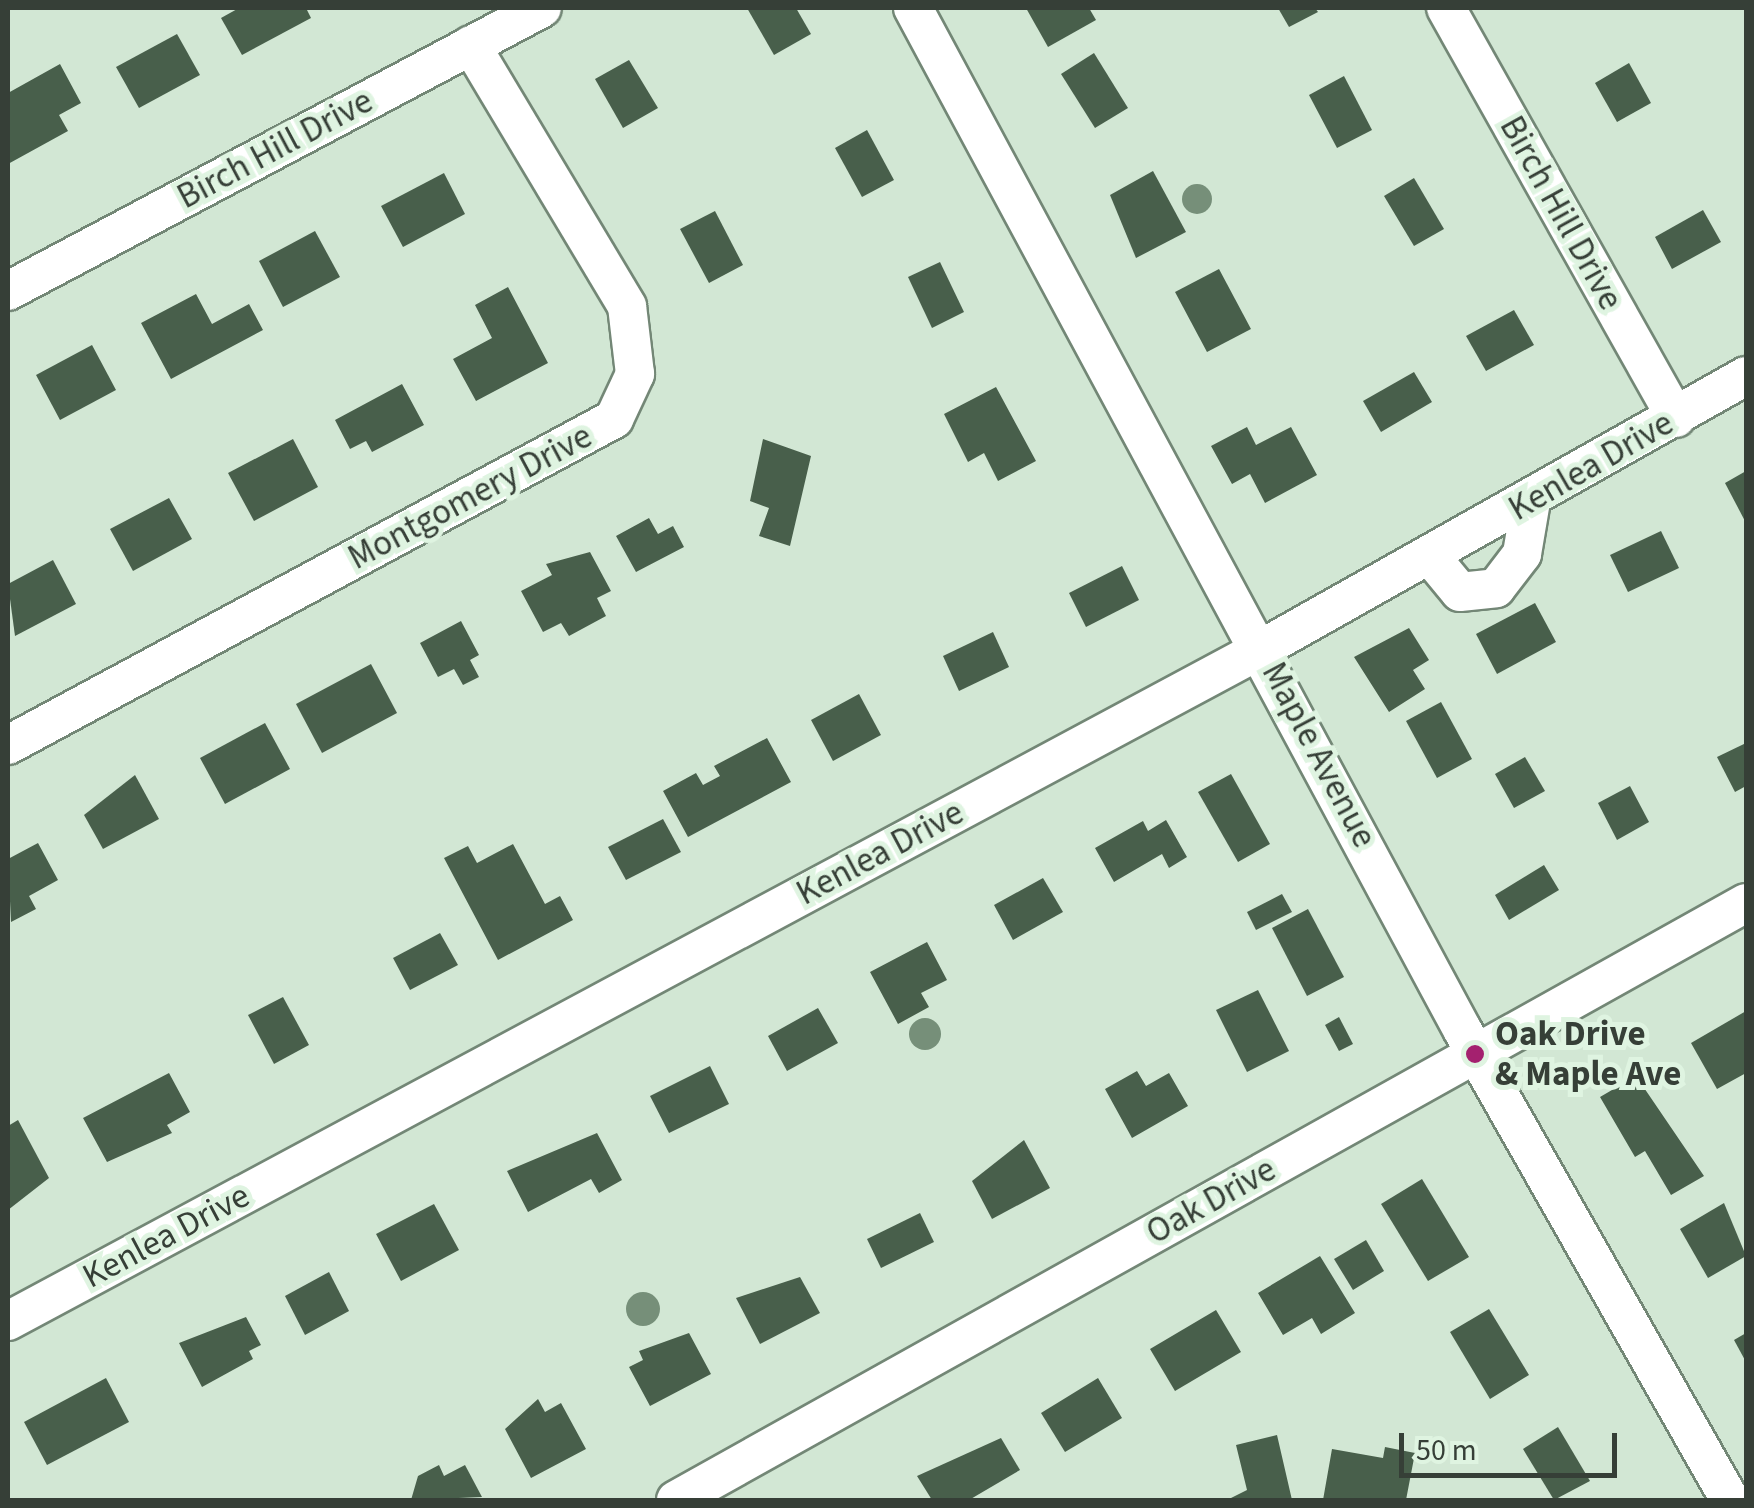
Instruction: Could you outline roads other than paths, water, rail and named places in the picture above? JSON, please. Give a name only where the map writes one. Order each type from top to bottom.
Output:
[{"type":"street","name":"Birch Hill Drive","points":[[8,291],[542,8]]},
{"type":"street","name":"Maple Avenue","points":[[913,8],[1263,648],[1475,1054],[1730,1500]]},
{"type":"street","name":"Birch Hill Drive","points":[[1446,8],[1676,418]]},
{"type":"street","name":"Montgomery Drive","points":[[8,745],[614,419],[635,374],[626,306],[471,45]]},
{"type":"street","name":"Kenlea Drive","points":[[8,1320],[1431,557],[1746,376]]},
{"type":"street","points":[[1431,557],[1460,592],[1496,588],[1522,554],[1531,501]]},
{"type":"street","name":"Oak Drive","points":[[676,1500],[1746,903]]},
{"type":"place","name":"Oak Drive & Maple Ave","points":[[1475,1054]]}]
